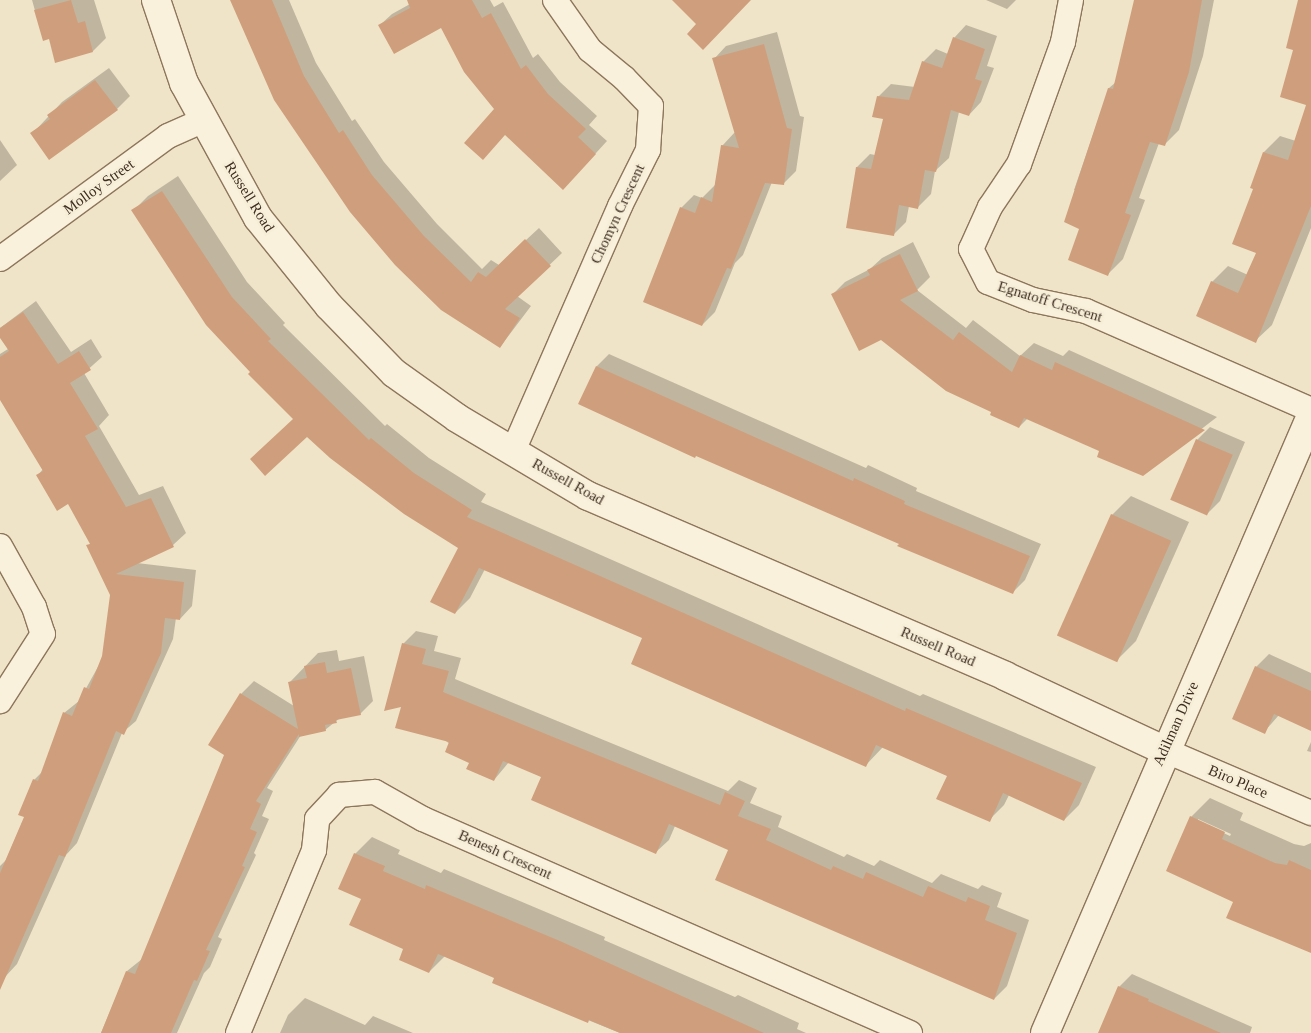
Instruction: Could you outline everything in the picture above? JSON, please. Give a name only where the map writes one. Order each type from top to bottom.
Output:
[{"type":"street","name":"Russell Road","points":[[156,0],[184,83],[202,121],[258,218],[329,306],[394,373],[457,418],[588,496],[1005,676],[1164,750]]},
{"type":"street","name":"Chomyn Crescent","points":[[513,451],[620,206],[648,150],[652,106],[624,78],[590,50],[555,0]]},
{"type":"street","name":"Egnatoff Crescent","points":[[1071,0],[1063,42],[1020,164],[990,207],[971,249],[988,282],[1033,300],[1086,310],[1311,410]]},
{"type":"street","name":"Molloy Street","points":[[0,259],[168,136],[202,121]]},
{"type":"street","name":"Adilman Drive","points":[[1045,1033],[1164,750],[1311,416]]},
{"type":"street","points":[[0,546],[34,607],[43,634],[0,701]]},
{"type":"street","name":"Biro Place","points":[[1164,750],[1311,813]]},
{"type":"street","name":"Benesh Crescent","points":[[238,1033],[314,850],[317,819],[339,795],[374,792],[401,804],[423,819],[910,1033]]},
{"type":"building","points":[[71,0],[78,23],[85,21],[93,52],[55,63],[49,39],[43,41],[34,10]]},
{"type":"building","points":[[230,0],[272,0],[304,76],[339,133],[343,130],[372,175],[424,236],[471,282],[478,272],[486,277],[525,239],[551,266],[505,309],[520,318],[500,348],[441,310],[395,265],[350,212],[274,100]]},
{"type":"building","points":[[407,0],[472,0],[482,18],[491,13],[521,69],[526,65],[548,94],[586,129],[578,137],[596,154],[563,190],[505,135],[483,160],[464,143],[494,109],[464,72],[441,28],[394,54],[378,25],[410,8]]},
{"type":"building","points":[[672,0],[751,0],[703,50],[687,34],[696,24]]},
{"type":"building","points":[[1134,0],[1202,0],[1189,72],[1165,146],[1150,142],[1125,213],[1131,215],[1108,276],[1068,260],[1079,229],[1064,222],[1108,88],[1113,89]]},
{"type":"building","points":[[1298,0],[1311,0],[1311,206],[1256,343],[1196,316],[1211,281],[1238,293],[1256,253],[1232,244],[1253,189],[1250,188],[1263,152],[1288,160],[1306,105],[1280,97],[1293,50],[1286,48]]},
{"type":"building","points":[[953,37],[985,49],[975,79],[982,81],[969,116],[951,110],[936,172],[925,170],[918,209],[899,205],[894,236],[846,228],[856,167],[871,169],[883,119],[872,117],[877,96],[909,100],[922,61],[942,68]]},
{"type":"building","points":[[764,44],[787,128],[792,129],[784,185],[765,183],[731,269],[727,268],[702,326],[643,302],[680,207],[695,213],[701,197],[712,202],[721,145],[739,148],[712,58]]},
{"type":"building","points":[[95,80],[118,110],[49,160],[30,133],[50,119],[47,115]]},
{"type":"building","points":[[162,191],[232,297],[271,339],[268,341],[369,440],[371,438],[414,473],[472,510],[467,517],[905,711],[906,708],[1082,783],[1064,821],[1003,793],[990,822],[936,799],[947,776],[876,745],[866,767],[631,664],[642,638],[479,568],[455,614],[430,602],[458,548],[404,514],[330,458],[307,437],[265,476],[250,459],[293,419],[248,374],[250,372],[206,325],[131,210]]},
{"type":"building","points":[[900,254],[918,291],[900,300],[953,340],[959,332],[1012,372],[1020,355],[1052,370],[1055,362],[1205,430],[1143,476],[1097,457],[1099,451],[1024,418],[1019,428],[990,415],[991,412],[946,391],[881,340],[859,351],[831,294],[870,275],[867,270]]},
{"type":"building","points":[[23,312],[58,364],[79,351],[91,370],[70,383],[98,429],[85,436],[126,507],[151,498],[174,547],[116,574],[184,582],[180,620],[165,618],[161,653],[124,735],[116,731],[65,857],[59,855],[0,990],[0,873],[24,817],[18,815],[33,779],[38,781],[63,712],[72,716],[84,687],[89,689],[102,656],[110,595],[86,545],[90,544],[68,504],[57,511],[36,475],[43,471],[0,400],[0,357],[9,351],[0,338],[0,328]]},
{"type":"building","points":[[596,366],[853,481],[854,478],[905,501],[904,504],[1030,556],[1013,594],[897,546],[899,544],[696,456],[695,458],[578,404]]},
{"type":"building","points":[[1196,439],[1233,455],[1207,515],[1170,500]]},
{"type":"building","points":[[1111,514],[1171,541],[1117,662],[1057,636]]},
{"type":"building","points":[[402,643],[426,649],[422,664],[449,671],[443,692],[720,805],[725,792],[745,801],[738,816],[771,829],[766,840],[831,870],[833,866],[863,879],[866,872],[923,897],[928,886],[966,902],[968,897],[990,906],[985,920],[1017,933],[994,1000],[715,880],[728,850],[669,824],[656,854],[531,800],[541,777],[503,761],[494,781],[466,769],[469,763],[445,752],[449,742],[395,728],[401,707],[384,711]]},
{"type":"building","points":[[325,662],[327,673],[351,668],[361,715],[336,720],[337,723],[325,725],[326,731],[299,737],[299,734],[256,801],[261,804],[250,829],[257,832],[242,866],[245,867],[206,950],[210,951],[197,981],[194,980],[171,1033],[101,1033],[126,971],[135,974],[224,755],[208,745],[240,693],[298,729],[288,682],[307,678],[304,666]]},
{"type":"building","points":[[1255,666],[1311,691],[1311,731],[1274,714],[1265,734],[1232,719]]},
{"type":"building","points":[[1190,816],[1225,832],[1222,839],[1275,863],[1287,865],[1289,860],[1311,870],[1311,953],[1226,918],[1233,902],[1166,871]]},
{"type":"building","points":[[354,853],[385,866],[383,871],[425,889],[426,885],[560,941],[764,1033],[620,1033],[589,1020],[588,1023],[492,983],[494,978],[438,954],[429,973],[399,960],[403,949],[349,925],[361,899],[338,889]]},
{"type":"building","points":[[1118,986],[1149,999],[1148,1001],[1221,1033],[1098,1033]]}]
